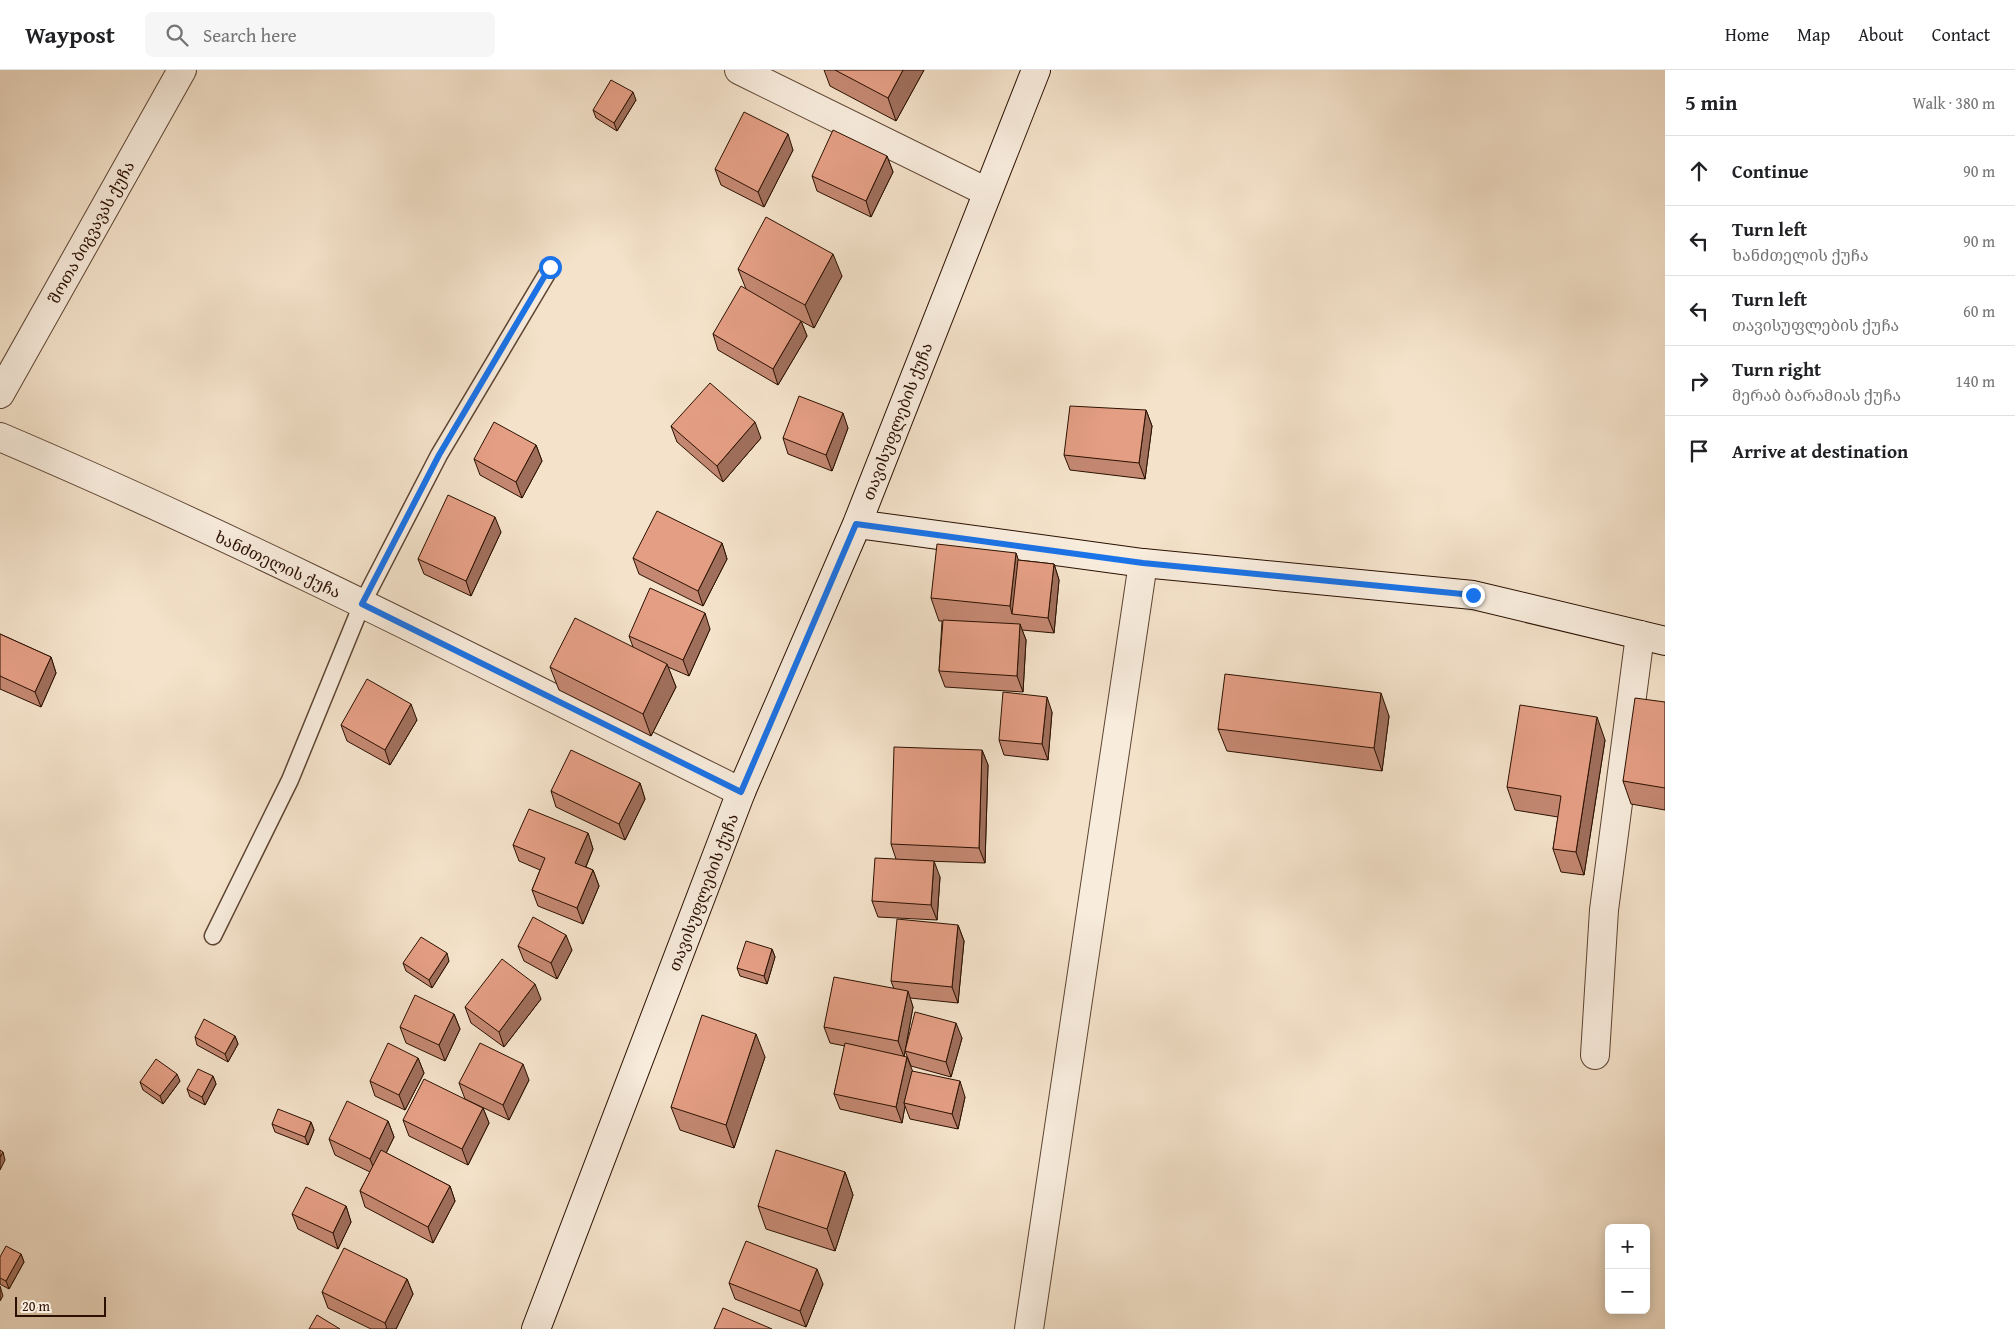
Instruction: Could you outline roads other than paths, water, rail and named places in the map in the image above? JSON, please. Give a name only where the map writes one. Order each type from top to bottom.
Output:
[{"type":"street","name":"შოთა ბიგვავას ქუჩა","points":[[0,394],[182,70]]},
{"type":"street","points":[[739,70],[987,192]]},
{"type":"street","name":"თავისუფლების ქუჩა","points":[[536,1329],[741,792],[856,524],[1036,70]]},
{"type":"street","name":"ხანძთელის ქუჩა","points":[[0,437],[112,485],[362,604],[741,792]]},
{"type":"street","points":[[856,524],[1143,563],[1473,595],[1653,638],[1604,910],[1595,1055]]},
{"type":"street","points":[[1029,1329],[1143,563]]},
{"type":"lane","points":[[213,936],[290,780],[362,604],[439,455],[550,267]]}]
